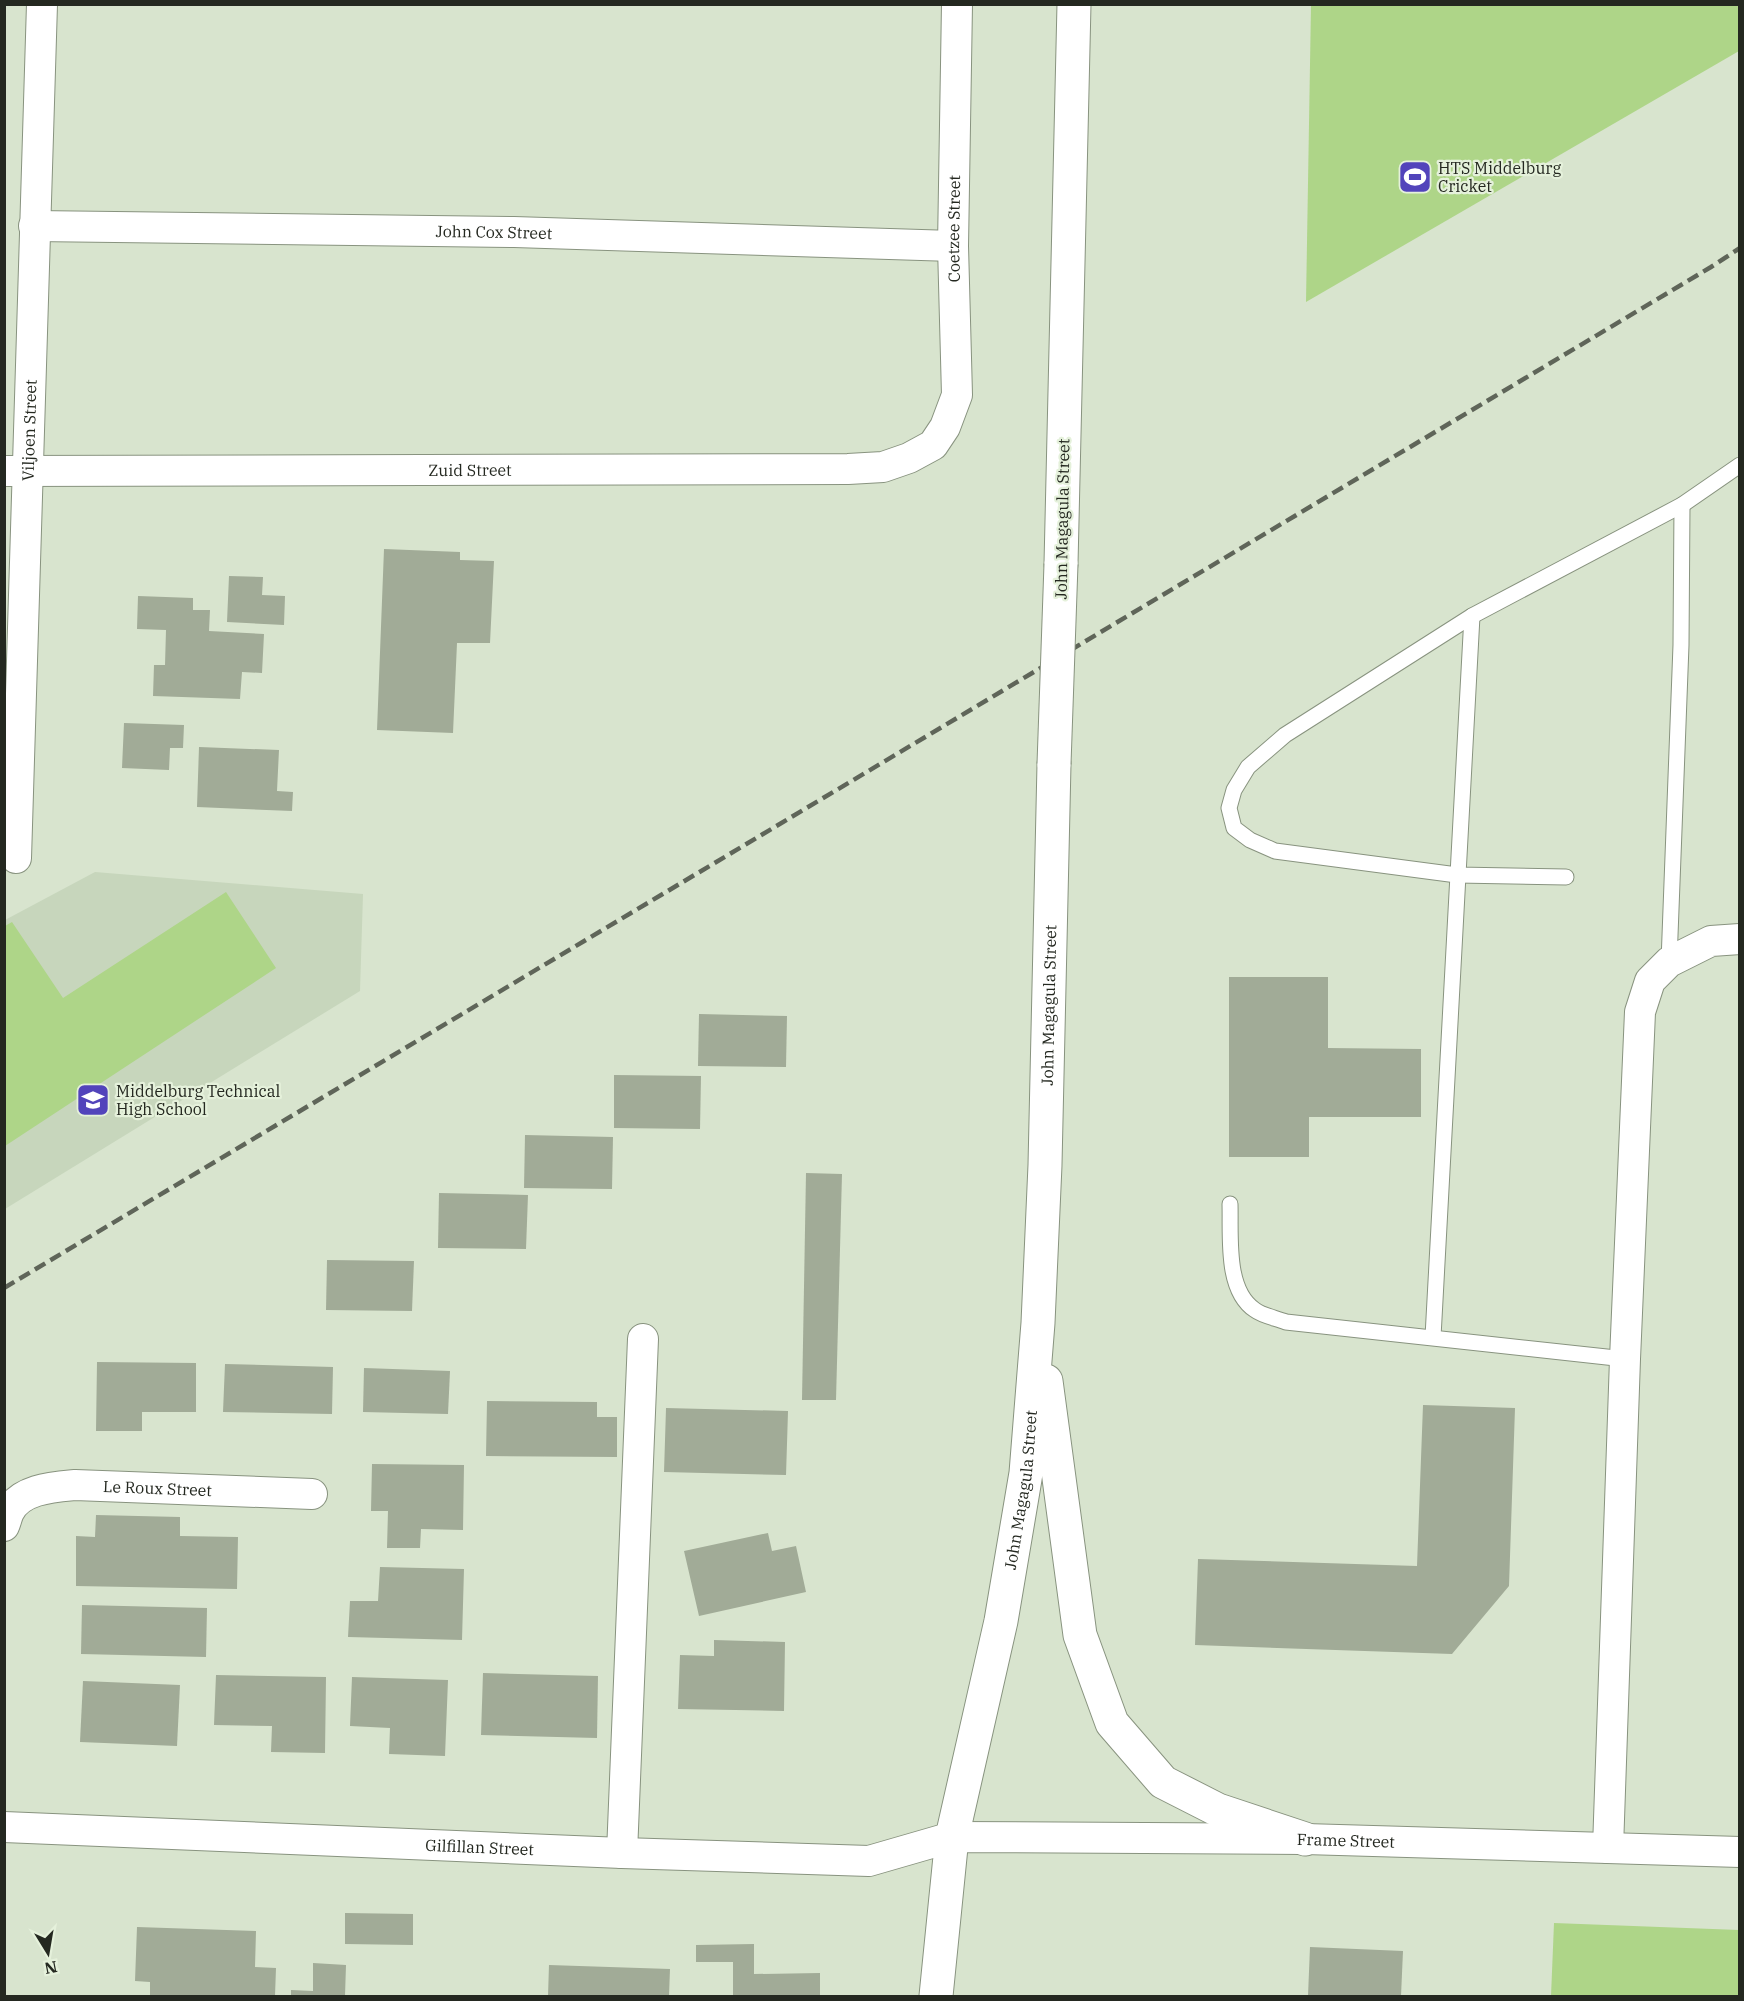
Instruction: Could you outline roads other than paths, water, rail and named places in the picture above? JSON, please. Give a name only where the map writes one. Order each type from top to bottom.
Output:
[{"type":"street","name":"Viljoen Street","points":[[16,858],[17,471],[34,226],[42,4]]},
{"type":"street","name":"Coetzee Street","points":[[933,446],[945,427],[957,395],[953,246],[957,4]]},
{"type":"street","name":"John Magagula Street","points":[[936,1996],[952,1837],[1001,1621],[1026,1473],[1038,1323],[1045,1165],[1074,4]]},
{"type":"street","name":"John Cox Street","points":[[34,226],[514,231],[953,246]]},
{"type":"street","name":"Zuid Street","points":[[17,471],[848,469],[883,467],[933,446]]},
{"type":"street","points":[[1608,1848],[1640,1012],[1650,981],[1669,962],[1711,941],[1740,939]]},
{"type":"street","points":[[1038,1323],[1080,1635],[1112,1722],[1163,1782],[1218,1810],[1305,1839]]},
{"type":"street","points":[[622,1853],[643,1339]]},
{"type":"street","name":"Le Roux Street","points":[[7,1518],[21,1499],[44,1488],[75,1485],[312,1494]]},
{"type":"street","name":"Gilfillan Street","points":[[4,1827],[869,1861],[952,1837]]},
{"type":"street","name":"Frame Street","points":[[952,1837],[1305,1839],[1740,1852]]},
{"type":"lane","points":[[1566,877],[1457,875],[1275,851],[1250,840],[1234,828],[1229,808],[1234,790],[1248,767],[1285,735],[1472,616],[1682,505],[1740,465]]},
{"type":"lane","points":[[1669,962],[1681,645],[1682,505]]},
{"type":"lane","points":[[1433,1337],[1472,616]]},
{"type":"lane","points":[[1230,1204],[1232,1269],[1239,1291],[1255,1310],[1286,1322],[1625,1359]]},
{"type":"railway","points":[[4,1288],[1740,248]]},
{"type":"place","name":"HTS Middelburg Cricket","points":[[1415,177]]},
{"type":"place","name":"Middelburg Technical High School","points":[[93,1100]]}]
